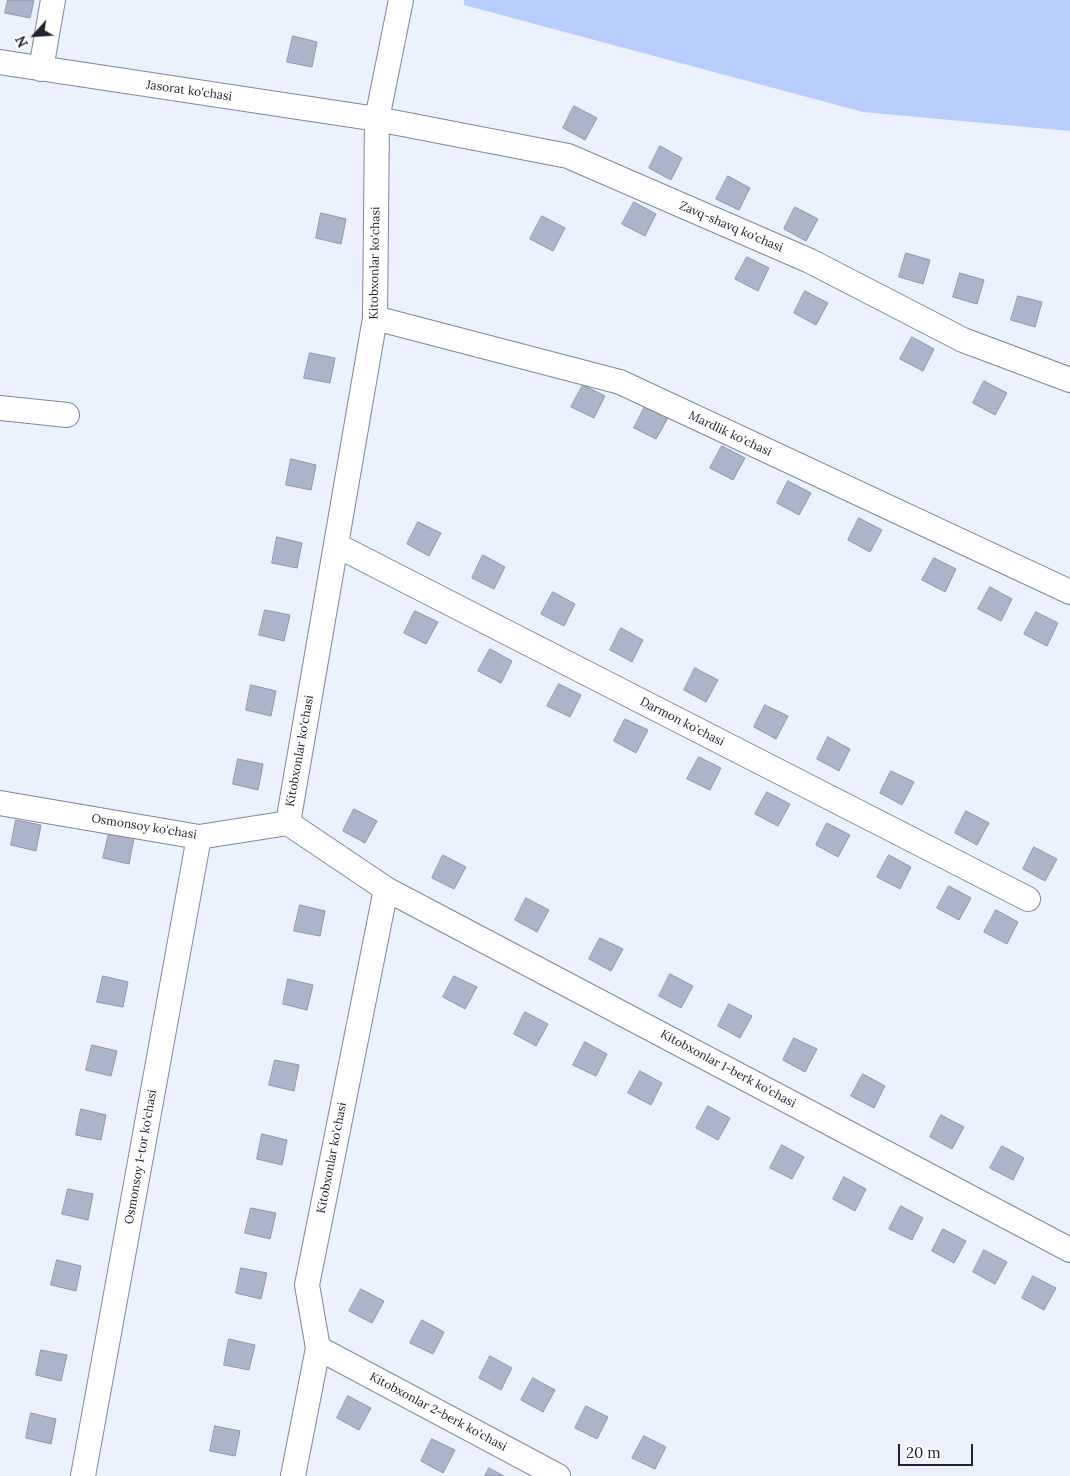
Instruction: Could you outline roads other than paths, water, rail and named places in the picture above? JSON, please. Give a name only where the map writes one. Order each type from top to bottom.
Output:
[{"type":"street","points":[[41,69],[53,0]]},
{"type":"street","name":"Kitobxonlar ko'chasi","points":[[293,1476],[318,1348],[307,1284],[386,889],[288,823],[375,318],[377,119],[401,0]]},
{"type":"street","name":"Jasorat ko'chasi","points":[[0,62],[377,119]]},
{"type":"street","name":"Zavq-shavq ko'chasi","points":[[377,119],[568,156],[810,261],[963,340],[1070,380]]},
{"type":"street","name":"Mardlik ko'chasi","points":[[375,318],[620,382],[1070,592]]},
{"type":"street","points":[[0,408],[67,415]]},
{"type":"street","name":"Darmon ko'chasi","points":[[336,544],[1028,899]]},
{"type":"street","name":"Osmonsoy ko'chasi","points":[[0,803],[199,837],[288,823]]},
{"type":"street","name":"Osmonsoy 1-tor ko'chasi","points":[[83,1476],[199,837]]},
{"type":"street","name":"Kitobxonlar 1-berk ko'chasi","points":[[386,889],[1067,1241]]},
{"type":"street","name":"Kitobxonlar 2-berk ko'chasi","points":[[318,1348],[558,1476]]}]
